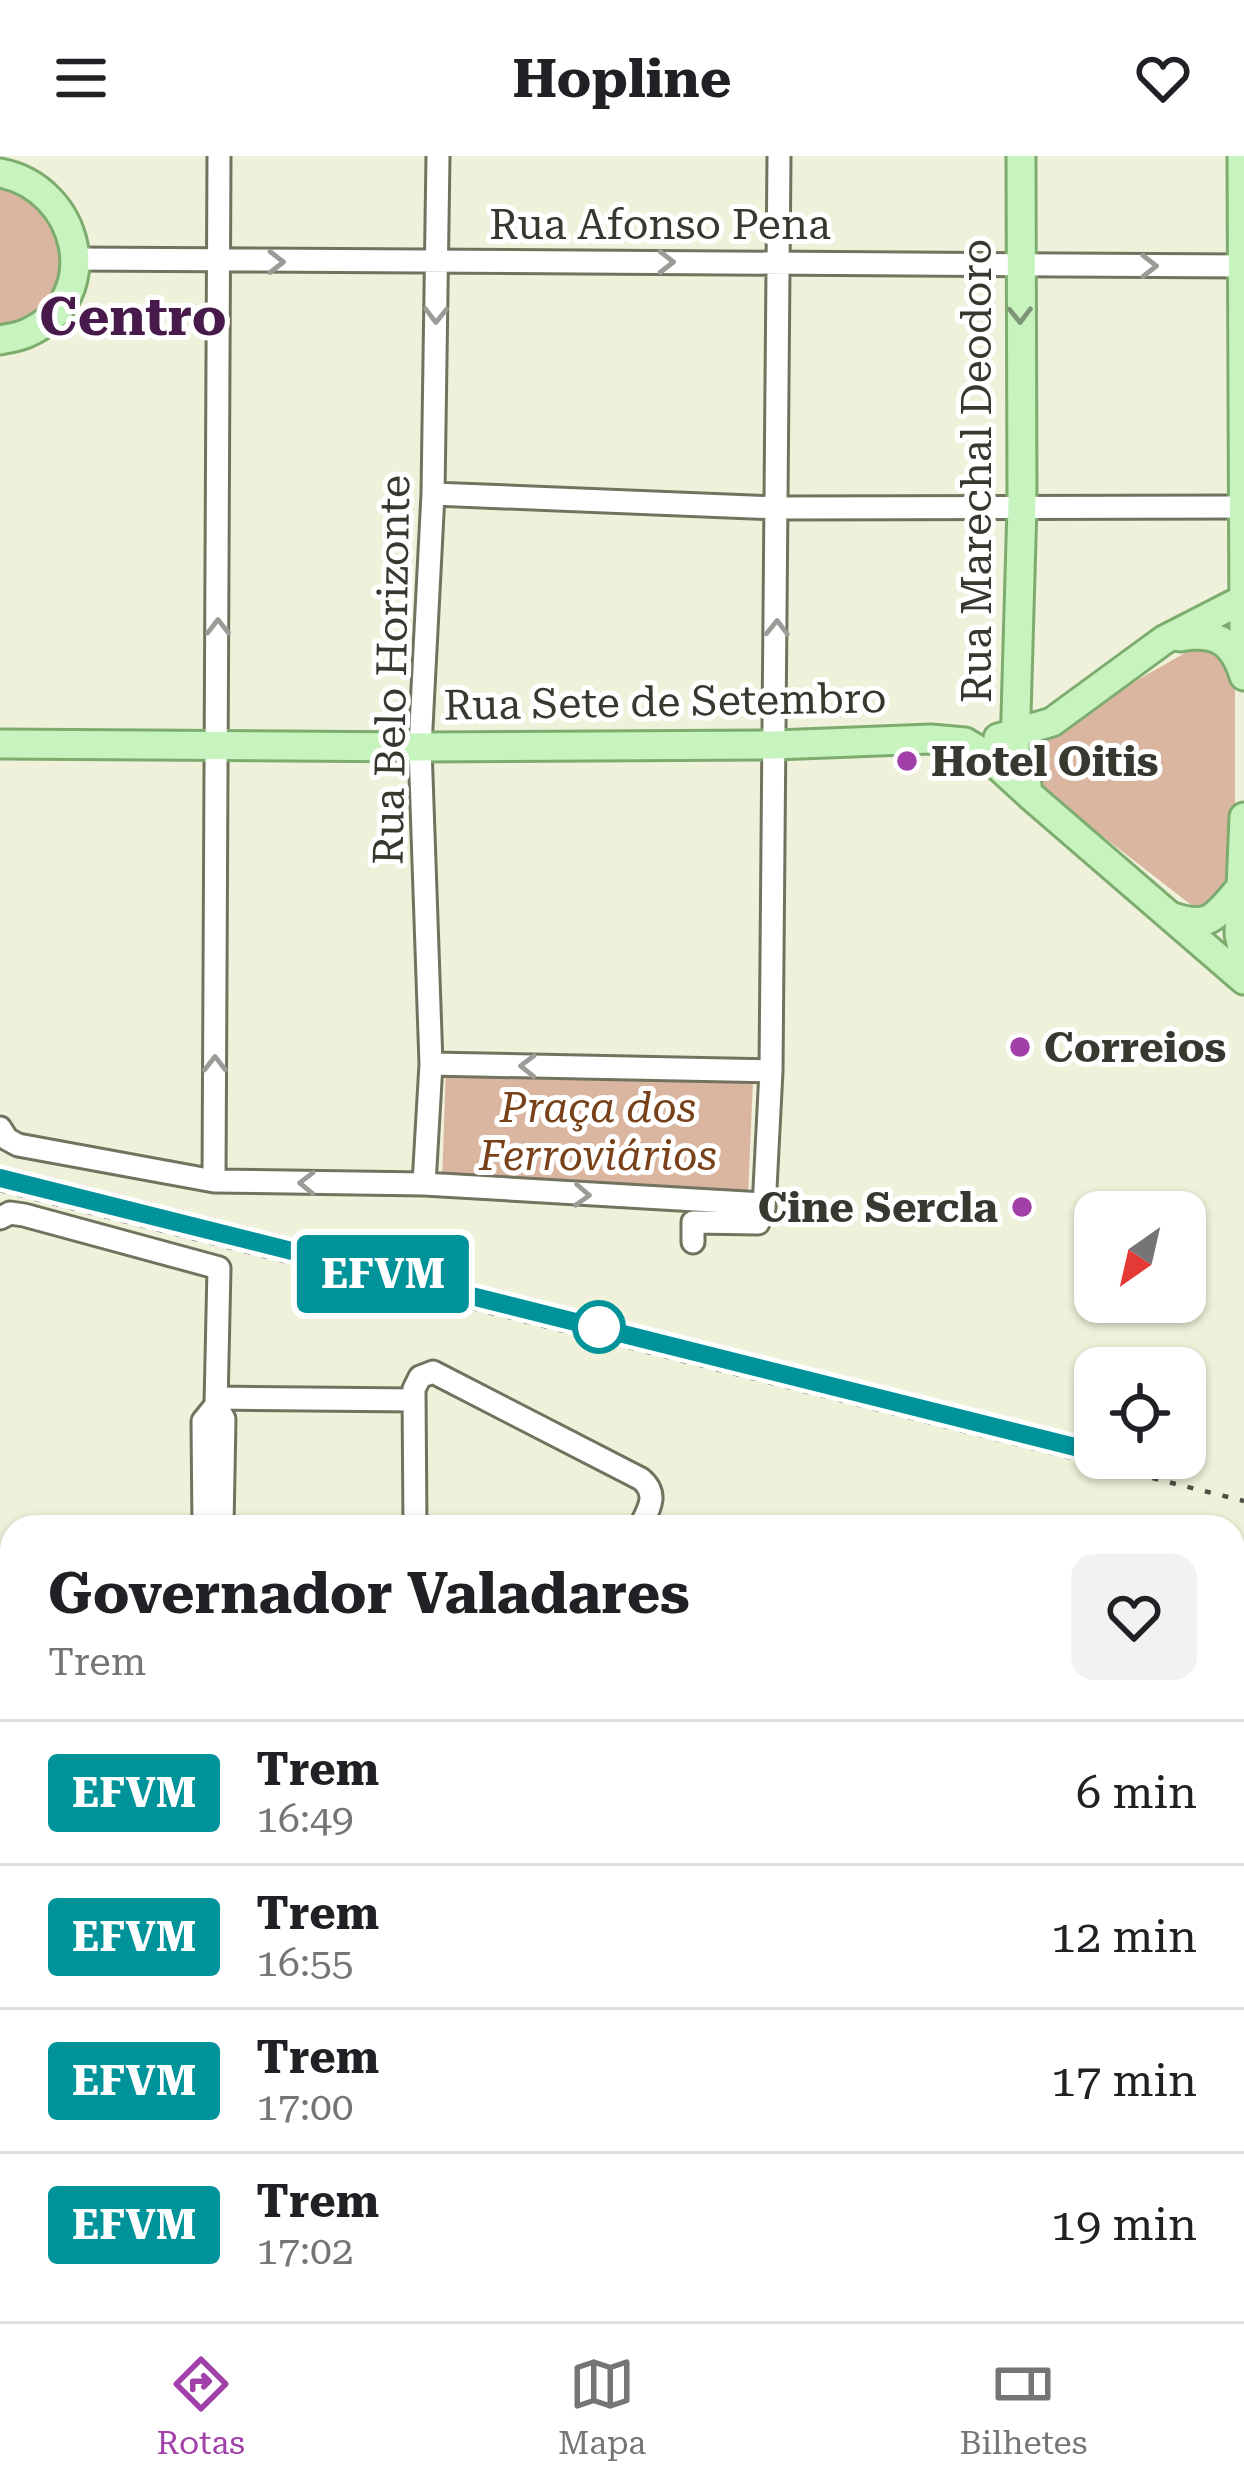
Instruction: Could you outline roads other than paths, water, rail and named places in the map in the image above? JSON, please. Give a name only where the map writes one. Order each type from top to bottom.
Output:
[{"type":"main road","name":"Rua Marechal Deodoro","points":[[965,742],[1015,736],[1022,506],[1021,156]]},
{"type":"main road","points":[[1242,156],[1244,632]]},
{"type":"main road","points":[[0,173],[35,185],[52,199],[73,237],[75,259],[62,302],[47,320],[27,333],[0,340]]},
{"type":"main road","points":[[1032,797],[1019,769],[1015,736],[1052,722],[1164,640],[1243,599]]},
{"type":"main road","points":[[1164,640],[1215,635],[1228,644],[1244,676]]},
{"type":"main road","points":[[965,742],[1001,765],[1244,980]]},
{"type":"main road","name":"Rua Sete de Setembro","points":[[0,744],[421,747],[965,742]]},
{"type":"main road","points":[[1244,817],[1240,888],[1244,957]]},
{"type":"main road","points":[[1169,915],[1208,921],[1240,888]]},
{"type":"street","points":[[214,1181],[219,156]]},
{"type":"street","name":"Rua Belo Horizonte","points":[[424,1184],[431,1064],[421,747],[434,494],[438,156]]},
{"type":"street","points":[[761,1213],[771,1071],[779,156]]},
{"type":"street","name":"Rua Afonso Pena","points":[[75,259],[1244,266]]},
{"type":"street","points":[[434,494],[778,508],[1244,507]]},
{"type":"street","points":[[431,1064],[771,1071]]},
{"type":"street","points":[[0,1127],[13,1144],[214,1181],[424,1184],[761,1213]]},
{"type":"street","points":[[0,1218],[15,1213],[219,1268],[216,1401],[224,1419],[222,1515]]},
{"type":"street","points":[[693,1242],[693,1222],[761,1213]]},
{"type":"street","points":[[415,1515],[414,1389],[428,1372],[443,1374],[641,1479],[651,1491],[646,1515]]},
{"type":"street","points":[[216,1401],[414,1400]]},
{"type":"street","points":[[204,1515],[203,1421],[216,1401]]},
{"type":"railway","points":[[0,1190],[1244,1501]]},
{"type":"train","name":"EFVM","points":[[0,1178],[1074,1447]]},
{"type":"place","name":"Hotel Oitis","points":[[907,761]]},
{"type":"place","name":"Correios","points":[[1020,1047]]},
{"type":"place","name":"Cine Sercla","points":[[1022,1207]]},
{"type":"district","name":"Centro","points":[[133,316]]},
{"type":"park label","name":"Praça dos Ferroviários","points":[[598,1131]]}]
